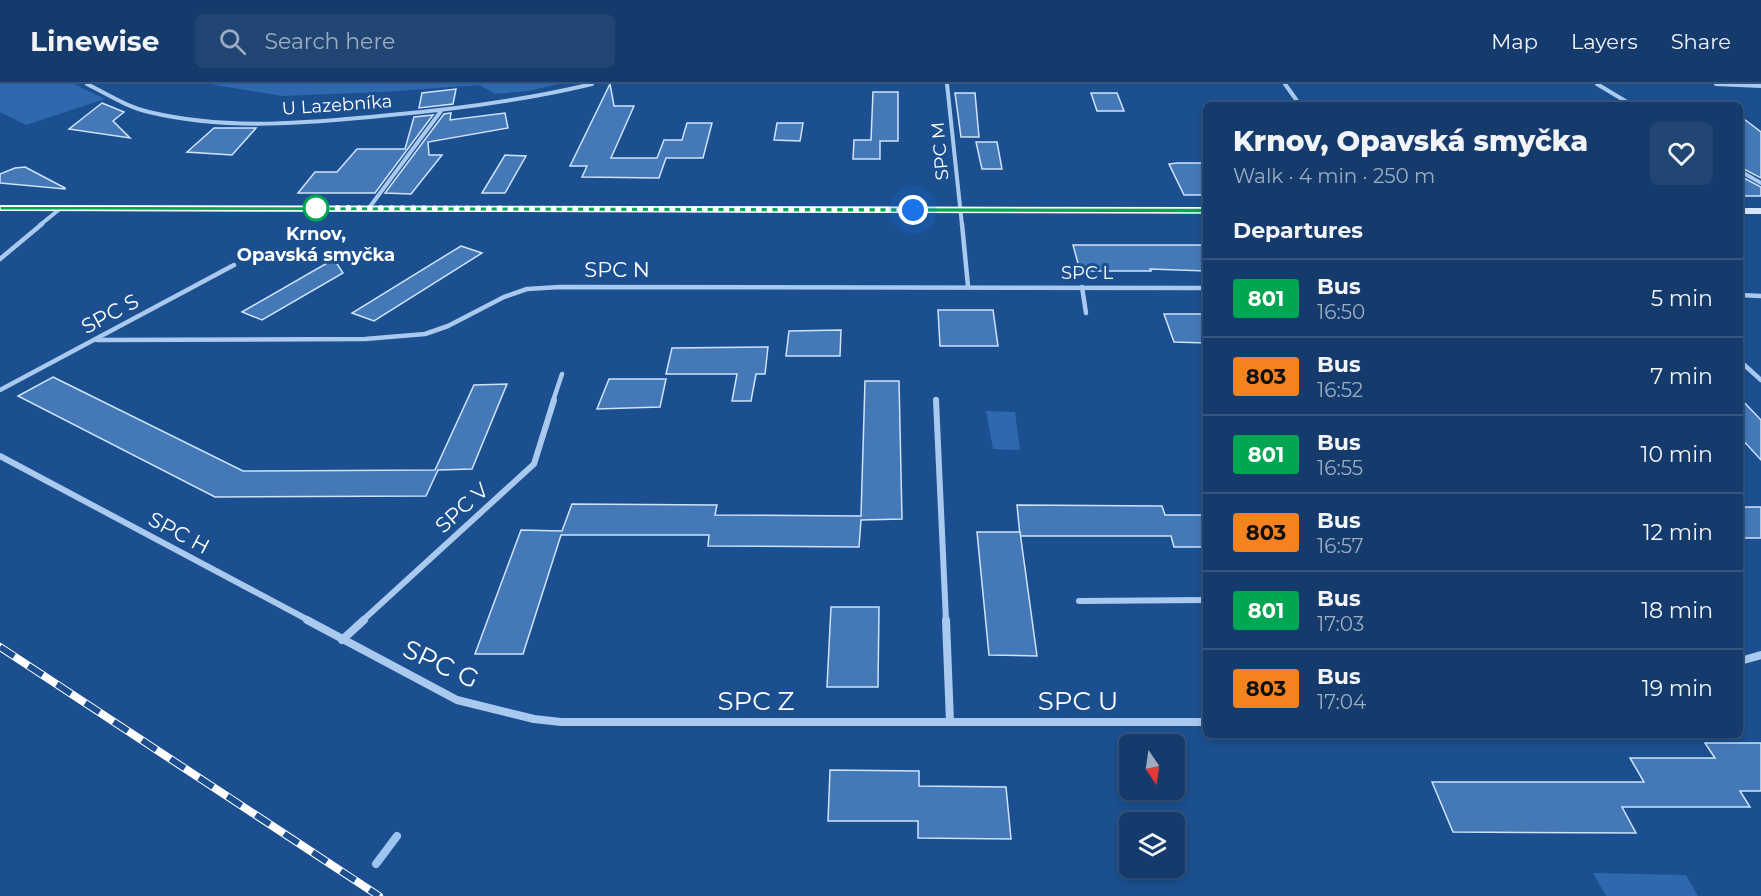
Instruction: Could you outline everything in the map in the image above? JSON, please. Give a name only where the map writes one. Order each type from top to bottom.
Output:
[{"type":"main road","points":[[0,208],[1203,210]]},
{"type":"main road","points":[[1743,211],[1761,211]]},
{"type":"street","name":"U Lazebníka","points":[[87,84],[148,112],[203,121],[336,121],[441,111],[552,94],[592,84]]},
{"type":"street","name":"SPC M","points":[[947,84],[968,286]]},
{"type":"street","points":[[1285,84],[1298,102]]},
{"type":"street","points":[[1597,84],[1627,102]]},
{"type":"street","points":[[1716,84],[1761,86]]},
{"type":"street","points":[[369,208],[441,111]]},
{"type":"street","points":[[1743,173],[1761,183]]},
{"type":"street","points":[[0,259],[61,208]]},
{"type":"street","name":"SPC S","points":[[0,390],[234,265]]},
{"type":"street","name":"SPC N","points":[[97,340],[365,339],[425,334],[448,326],[504,297],[527,289],[968,286]]},
{"type":"street","name":"SPC L","points":[[968,286],[1203,288]]},
{"type":"street","points":[[570,295],[573,287]]},
{"type":"street","points":[[1082,287],[1086,313]]},
{"type":"street","points":[[1743,295],[1761,296]]},
{"type":"street","points":[[1743,364],[1761,380]]},
{"type":"street","name":"SPC V","points":[[342,640],[534,464],[562,374]]},
{"type":"street","points":[[936,399],[950,722]]},
{"type":"street","name":"SPC H","points":[[0,456],[342,640]]},
{"type":"street","points":[[1079,601],[1203,600]]},
{"type":"street","name":"SPC G","points":[[342,640],[457,700],[534,719],[561,722]]},
{"type":"street","points":[[1743,660],[1761,655]]},
{"type":"street","name":"SPC Z","points":[[561,722],[950,722]]},
{"type":"street","name":"SPC U","points":[[950,722],[1203,722]]},
{"type":"shaded area","points":[[0,84],[74,84],[105,99],[26,125],[0,112]]},
{"type":"shaded area","points":[[210,84],[558,84],[529,91],[495,94],[479,85],[282,96]]},
{"type":"shaded area","points":[[986,411],[1015,412],[1020,450],[993,449]]},
{"type":"shaded area","points":[[1593,873],[1686,875],[1698,896],[1606,896]]},
{"type":"building","points":[[610,84],[614,106],[634,106],[611,158],[657,158],[664,140],[682,140],[687,123],[712,123],[703,158],[666,158],[659,178],[582,177],[587,166],[570,166]]},
{"type":"building","points":[[456,89],[453,104],[419,108],[422,93]]},
{"type":"building","points":[[873,92],[898,92],[898,141],[880,141],[880,159],[853,159],[854,140],[871,140]]},
{"type":"building","points":[[955,93],[975,93],[979,137],[961,137]]},
{"type":"building","points":[[1091,93],[1117,93],[1124,111],[1097,111]]},
{"type":"building","points":[[102,103],[124,112],[113,121],[130,138],[69,129]]},
{"type":"building","points":[[451,113],[450,120],[505,113],[508,128],[428,142],[429,155],[442,155],[411,194],[385,193],[444,114]]},
{"type":"building","points":[[433,115],[375,193],[298,193],[315,172],[337,172],[357,149],[405,149],[414,117]]},
{"type":"building","points":[[1743,118],[1761,132],[1761,178],[1743,169]]},
{"type":"building","points":[[777,123],[803,123],[800,141],[774,140]]},
{"type":"building","points":[[214,128],[256,128],[232,155],[187,152]]},
{"type":"building","points":[[976,142],[997,142],[1002,169],[982,169]]},
{"type":"building","points":[[505,155],[526,156],[505,193],[482,193]]},
{"type":"building","points":[[1203,163],[1203,195],[1184,195],[1169,164]]},
{"type":"building","points":[[25,167],[65,189],[0,183],[0,174]]},
{"type":"building","points":[[1743,178],[1761,187],[1761,196],[1743,196]]},
{"type":"building","points":[[1073,245],[1203,245],[1203,271],[1150,269],[1151,271],[1080,271]]},
{"type":"building","points":[[461,246],[482,253],[374,321],[352,313]]},
{"type":"building","points":[[334,259],[343,273],[262,320],[242,312]]},
{"type":"building","points":[[938,310],[993,310],[998,346],[940,346]]},
{"type":"building","points":[[1164,314],[1203,314],[1203,343],[1174,342]]},
{"type":"building","points":[[841,330],[840,356],[786,356],[789,331]]},
{"type":"building","points":[[768,347],[765,374],[756,374],[751,401],[732,401],[737,374],[666,374],[672,348]]},
{"type":"building","points":[[53,377],[243,471],[435,470],[474,385],[507,384],[472,469],[438,470],[426,496],[215,497],[18,396]]},
{"type":"building","points":[[609,379],[666,379],[660,407],[597,409]]},
{"type":"building","points":[[865,381],[899,381],[902,519],[861,520],[859,547],[708,546],[709,535],[561,535],[523,654],[475,654],[521,530],[562,531],[572,504],[717,505],[715,515],[861,516]]},
{"type":"building","points":[[1743,401],[1761,420],[1761,460],[1743,440]]},
{"type":"building","points":[[1017,505],[1162,506],[1165,515],[1203,515],[1203,547],[1174,547],[1171,536],[1020,536]]},
{"type":"building","points":[[1743,507],[1761,507],[1761,538],[1743,538]]},
{"type":"building","points":[[977,532],[1020,532],[1037,656],[989,655]]},
{"type":"building","points":[[831,607],[879,607],[878,687],[827,687]]},
{"type":"building","points":[[1705,743],[1761,743],[1761,791],[1740,791],[1750,807],[1622,807],[1636,833],[1453,832],[1432,782],[1644,782],[1630,758],[1715,758]]},
{"type":"building","points":[[830,770],[919,771],[919,786],[1006,787],[1011,839],[918,838],[918,821],[828,821]]},
{"type":"waterway","points":[[376,864],[397,836]]},
{"type":"railway","points":[[0,647],[379,896]]},
{"type":"bus line","name":"801","points":[[0,208],[1203,210]]},
{"type":"place","name":"Krnov, Opavská smyčka","points":[[316,208]]},
{"type":"route","points":[[316,208],[913,210]]}]
